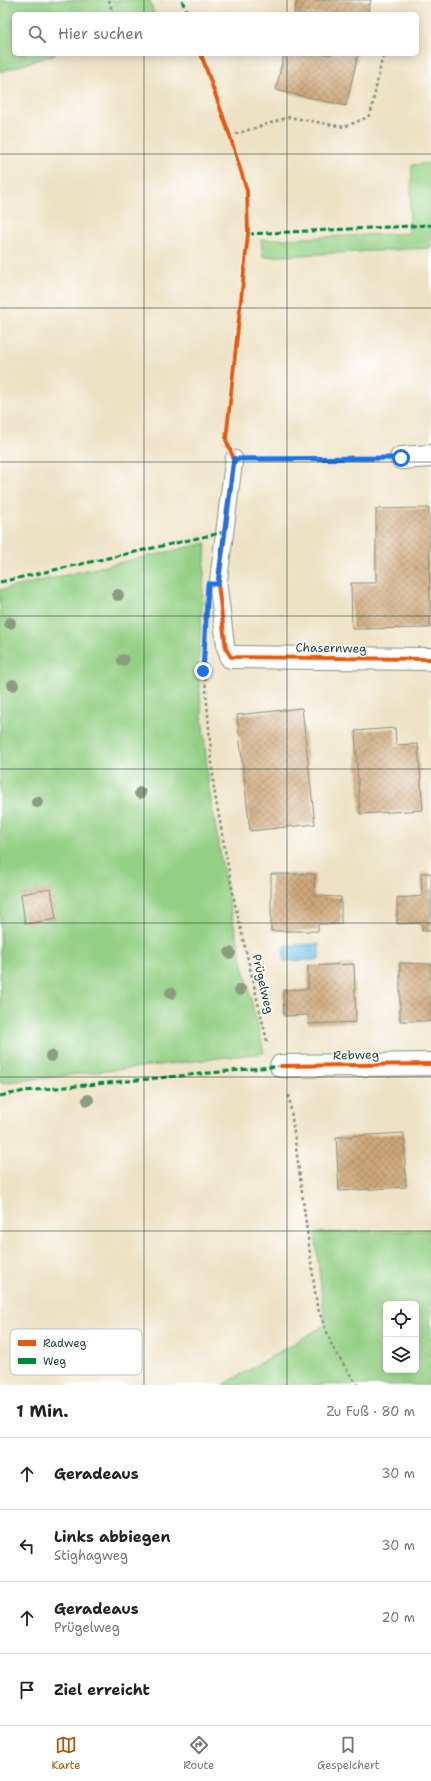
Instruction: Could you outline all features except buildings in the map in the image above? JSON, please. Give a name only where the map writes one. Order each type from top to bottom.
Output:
[{"type":"street","points":[[401,458],[431,456]]},
{"type":"street","name":"Chasernweg","points":[[231,657],[431,659]]},
{"type":"street","name":"Rebweg","points":[[281,1066],[431,1064]]},
{"type":"lane","points":[[231,657],[226,649],[218,584],[234,459]]},
{"type":"path","points":[[109,0],[112,12]]},
{"type":"path","points":[[230,136],[289,117],[344,127],[368,117],[371,112],[383,56]]},
{"type":"path","points":[[234,459],[401,458]]},
{"type":"green space","points":[[0,0],[150,0],[153,12],[12,12],[12,56],[50,56],[0,72]]},
{"type":"green space","points":[[431,163],[431,248],[263,257],[261,240],[409,233],[412,165]]},
{"type":"green space","points":[[206,543],[198,671],[209,790],[230,908],[264,1053],[0,1083],[0,590]]},
{"type":"green space","points":[[431,1230],[431,1385],[223,1385],[325,1325],[315,1233]]},
{"type":"water","points":[[319,944],[319,960],[284,961],[284,945]]},
{"type":"marked path","points":[[182,0],[186,12]]},
{"type":"marked path","points":[[248,234],[431,225]]},
{"type":"marked path","points":[[0,582],[225,532]]},
{"type":"marked path","points":[[0,1096],[25,1091],[281,1066]]},
{"type":"cycle path","points":[[202,56],[230,136],[247,191],[248,234],[226,440],[234,459],[218,584],[226,649],[231,657],[431,659]]},
{"type":"cycle path","points":[[281,1066],[431,1064]]},
{"type":"route","points":[[203,671],[208,584],[218,584],[234,459],[401,458]]}]
